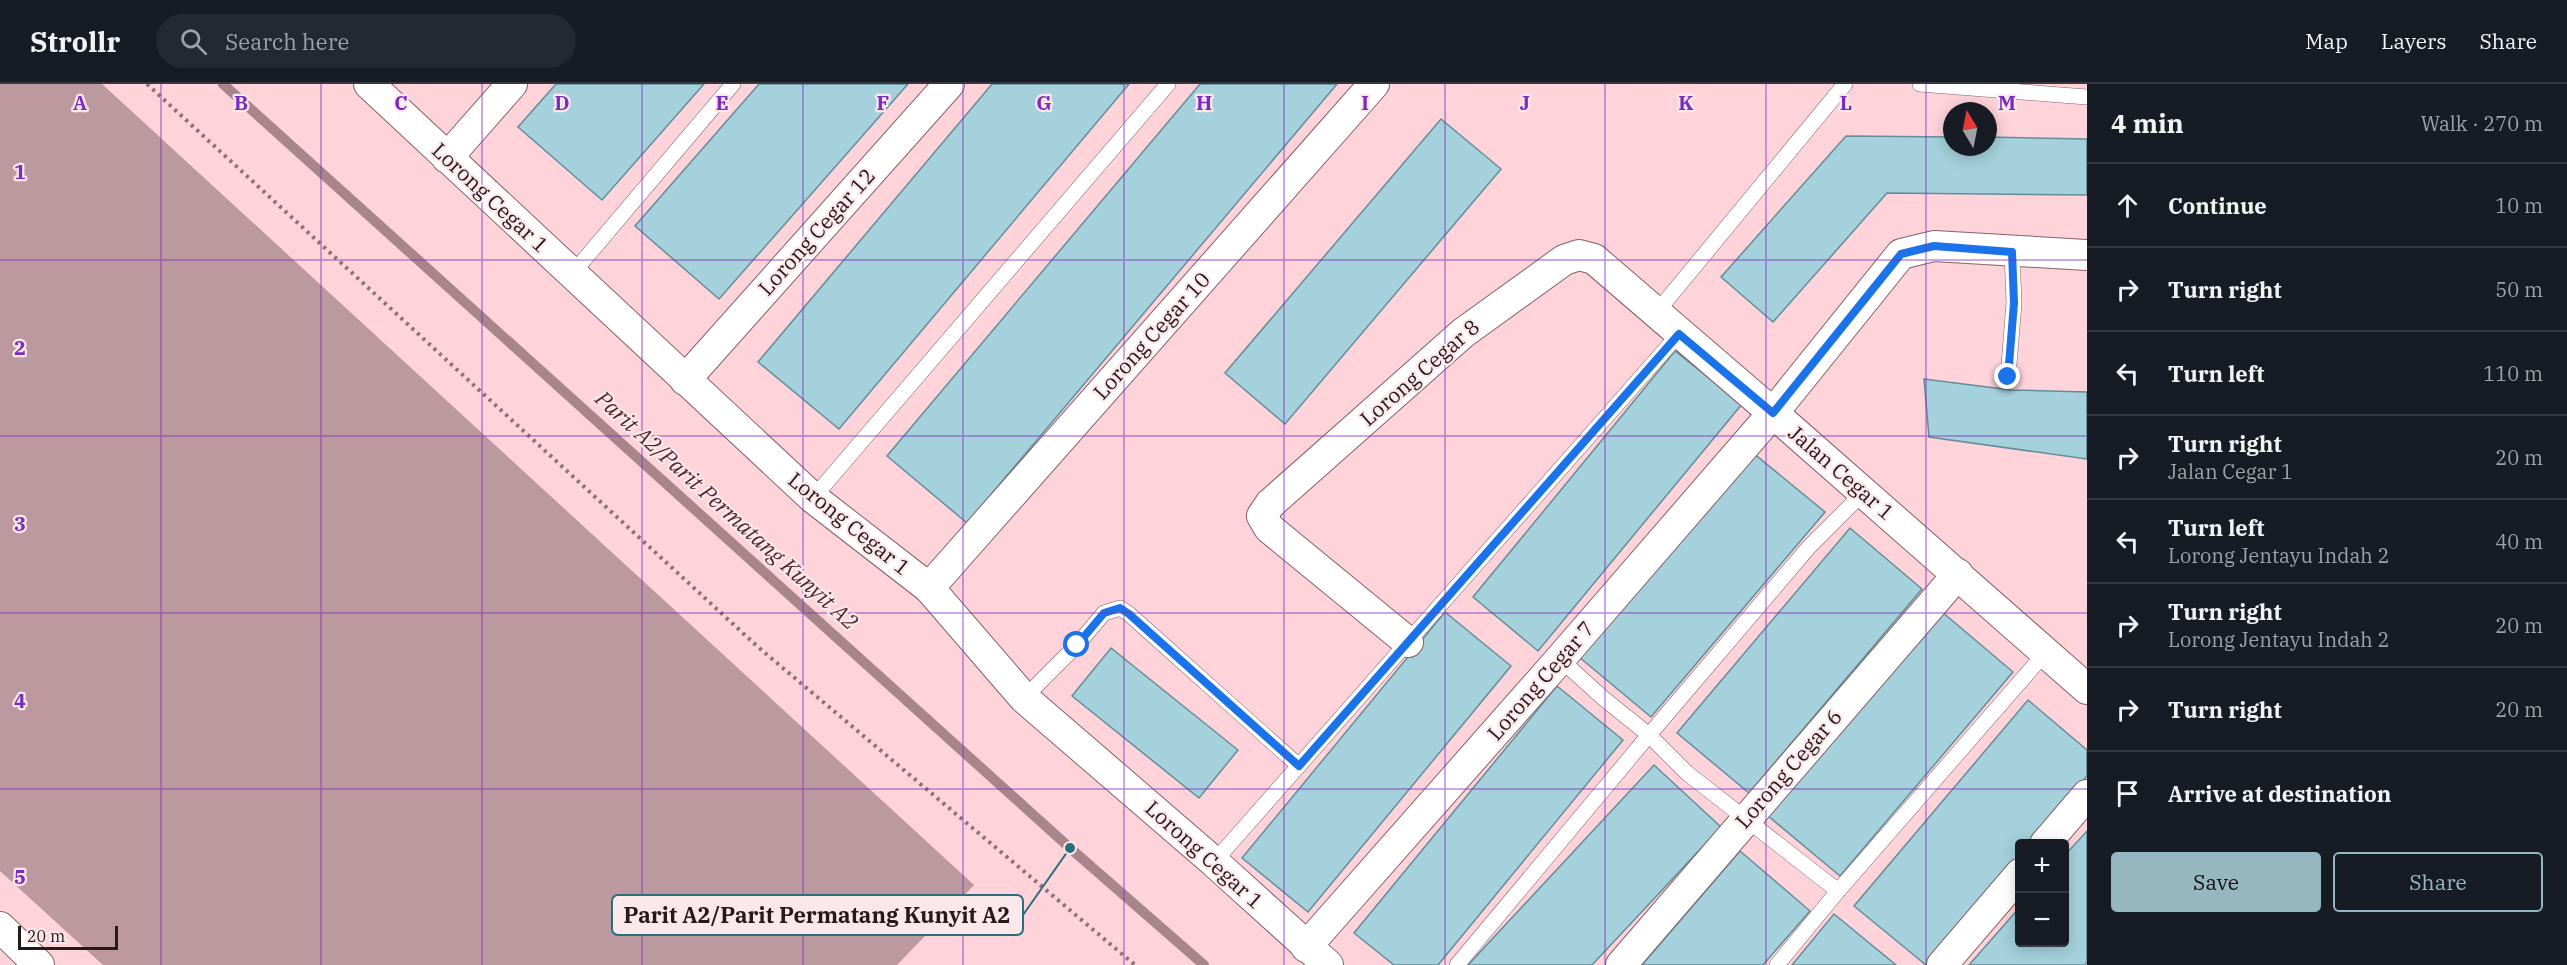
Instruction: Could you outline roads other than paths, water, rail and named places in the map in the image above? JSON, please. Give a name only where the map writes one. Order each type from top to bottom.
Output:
[{"type":"street","name":"Lorong Cegar 1","points":[[369,84],[813,498],[929,588],[1024,698],[1214,862],[1317,956]]},
{"type":"street","points":[[447,158],[512,84]]},
{"type":"street","name":"Lorong Cegar 12","points":[[685,380],[949,84]]},
{"type":"street","name":"Lorong Cegar 10","points":[[929,588],[1374,84]]},
{"type":"street","name":"Lorong Cegar 7","points":[[1317,956],[1560,659],[1773,413],[1901,254],[1934,246],[2087,255]]},
{"type":"street","name":"Lorong Cegar 8","points":[[1408,642],[1269,528],[1262,516],[1270,504],[1463,333],[1564,260],[1580,255],[1594,259]]},
{"type":"street","name":"Jalan Cegar 1","points":[[1594,259],[1958,574],[2087,689]]},
{"type":"street","name":"Lorong Cegar 6","points":[[1621,965],[1958,574]]},
{"type":"street","points":[[2048,839],[2087,795]]},
{"type":"street","points":[[1942,965],[2015,879]]},
{"type":"street","points":[[0,927],[39,965]]},
{"type":"lane","points":[[572,274],[734,84]]},
{"type":"lane","points":[[813,498],[1168,84]]},
{"type":"lane","points":[[1656,313],[1845,84]]},
{"type":"lane","points":[[1920,84],[2087,97]]},
{"type":"lane","points":[[2008,377],[2014,303],[2012,252]]},
{"type":"lane","points":[[1214,862],[1679,334]]},
{"type":"lane","points":[[1457,965],[1809,547],[1863,493]]},
{"type":"lane","points":[[1024,698],[1077,645],[1104,613],[1120,608],[1299,766]]},
{"type":"lane","points":[[1776,965],[2046,652]]},
{"type":"lane","points":[[1560,659],[1649,735],[1687,773],[1838,891]]},
{"type":"waterway","name":"Parit A2/Parit Permatang Kunyit A2","points":[[223,84],[1070,848],[1204,965]]},
{"type":"place","name":"Parit A2/Parit Permatang Kunyit A2","points":[[1070,848]]}]
